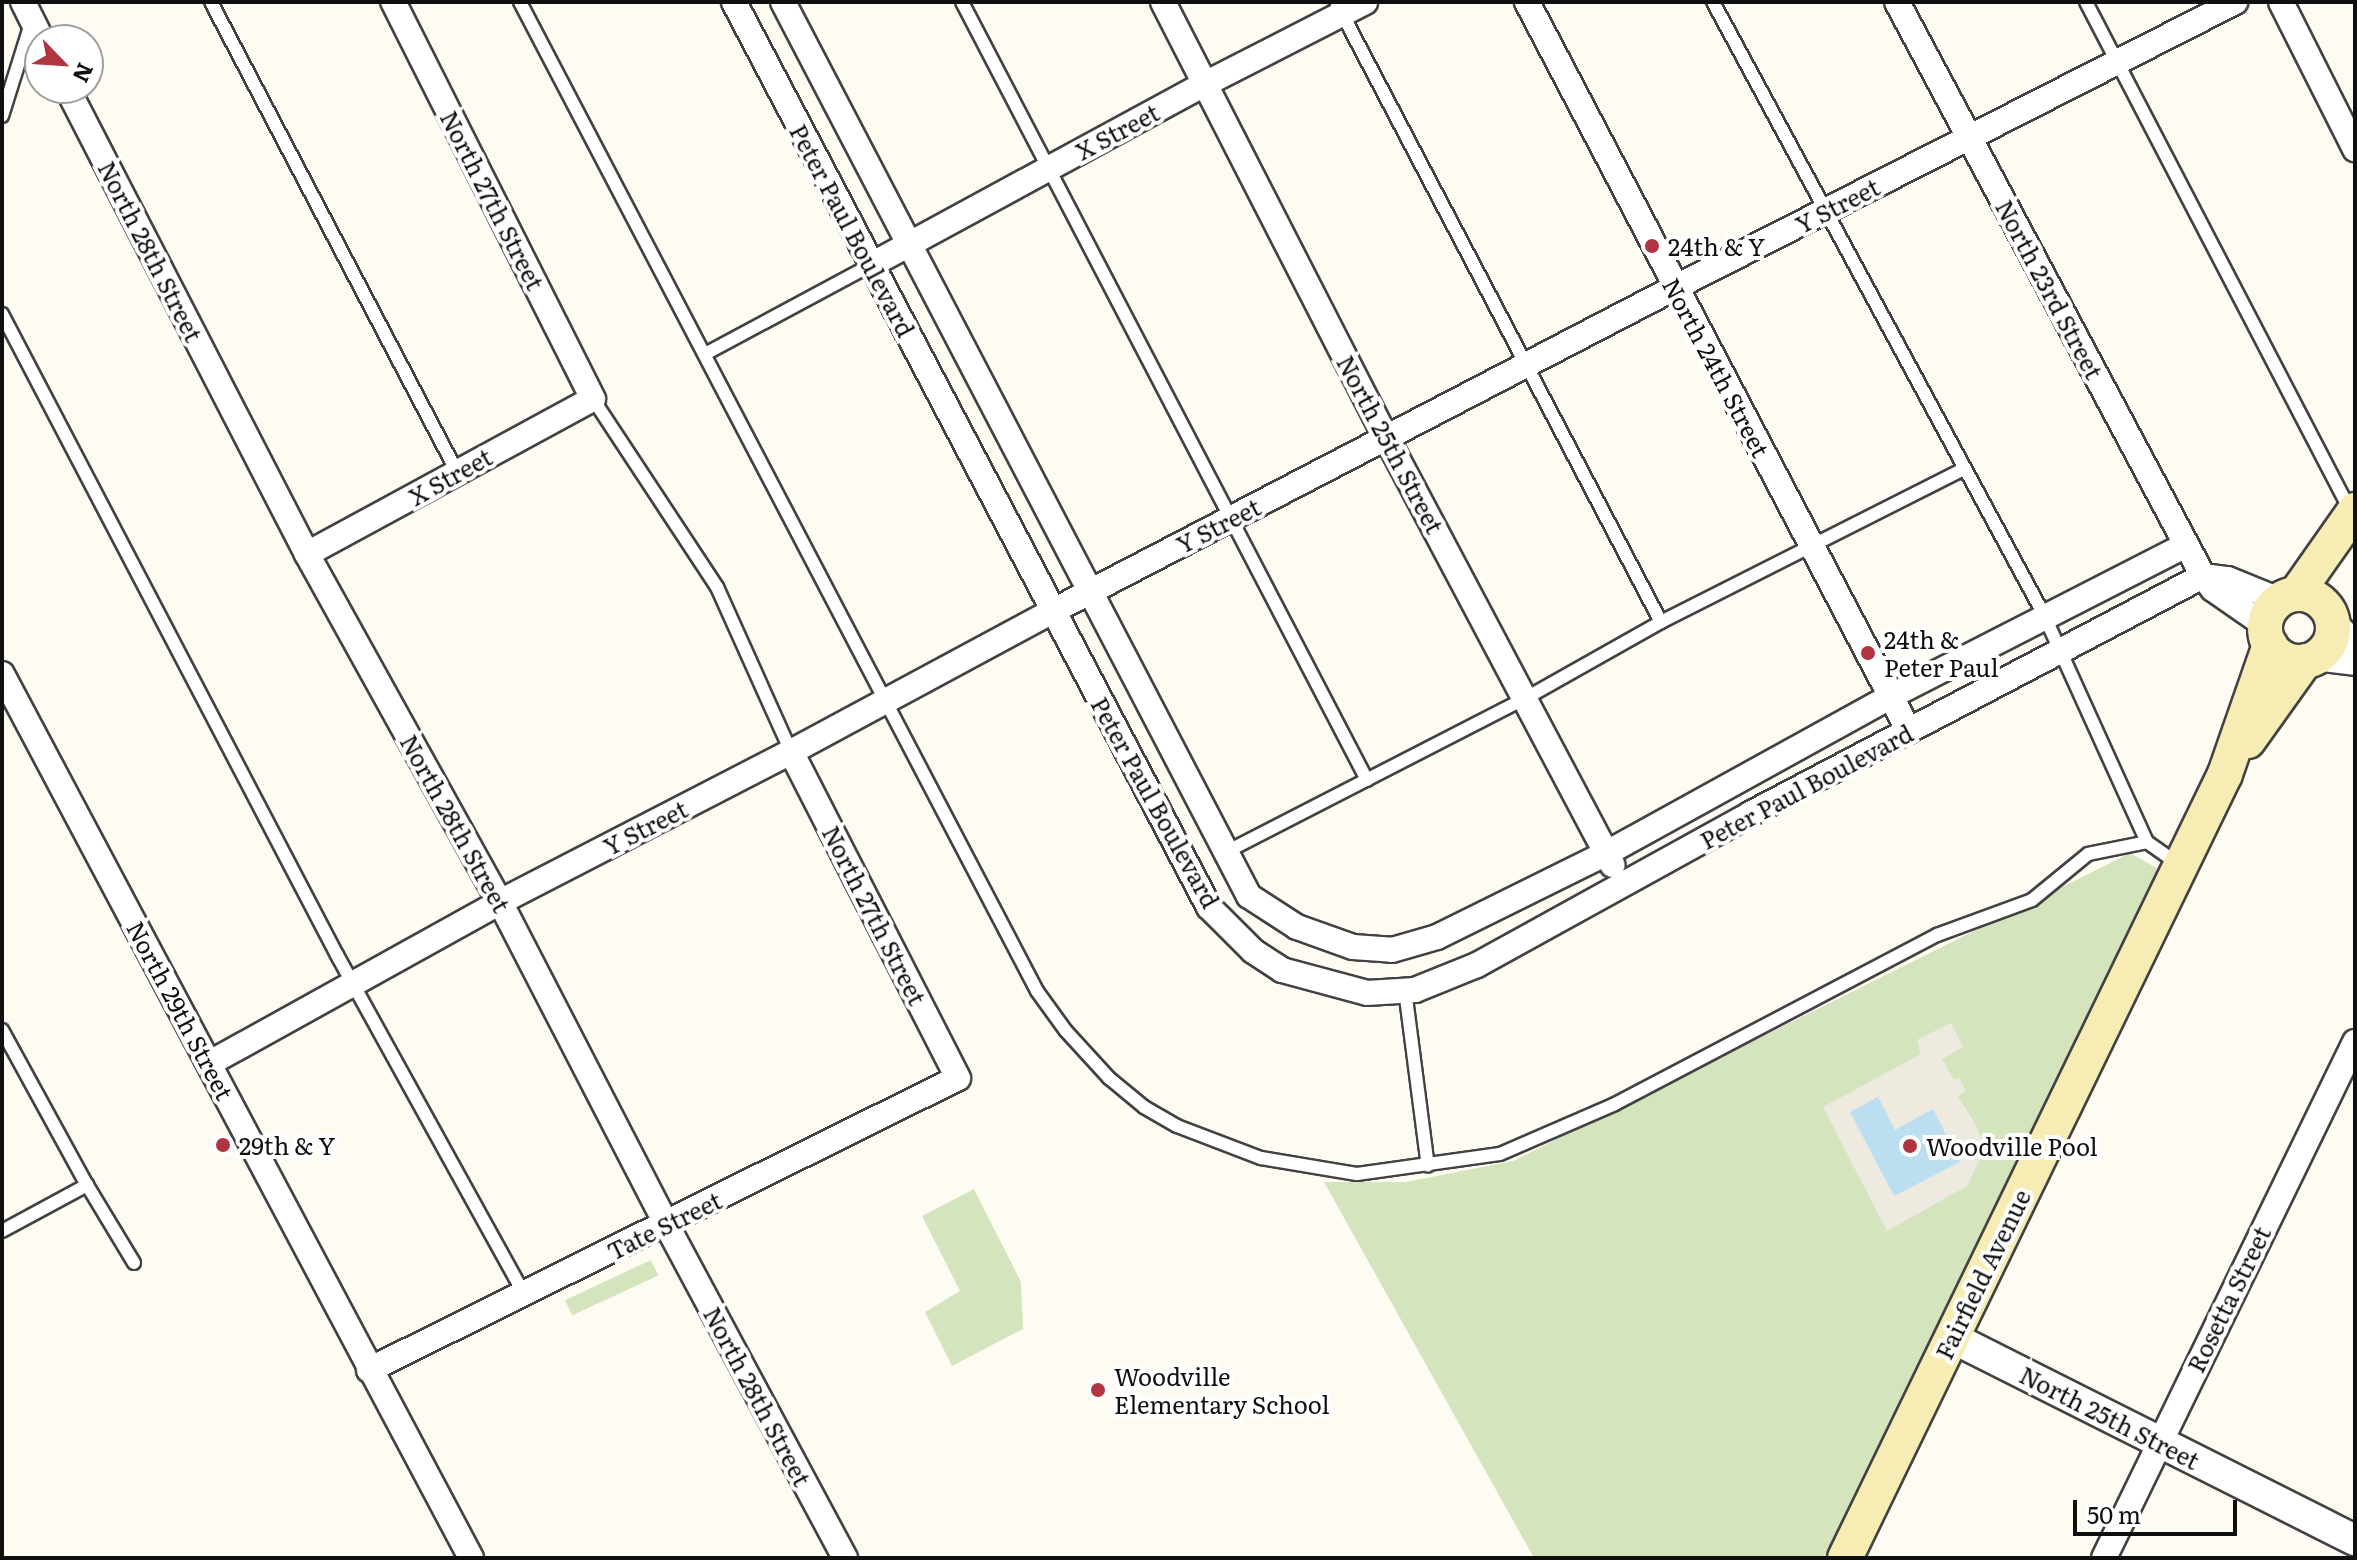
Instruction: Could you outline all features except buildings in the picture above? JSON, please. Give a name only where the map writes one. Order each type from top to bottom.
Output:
[{"type":"main road","name":"Fairfield Avenue","points":[[1845,1558],[2225,774],[2278,616],[2354,512]]},
{"type":"main road","name":"Fairfield Avenue","points":[[2225,774],[2310,659],[2330,642],[2339,625],[2354,512]]},
{"type":"main road","points":[[2310,659],[2284,658],[2278,616],[2314,597],[2339,625]]},
{"type":"street","name":"North 27th Street","points":[[393,2],[593,399]]},
{"type":"street","name":"Peter Paul Boulevard","points":[[734,2],[1209,907],[1253,951],[1282,970],[1367,993],[1405,990],[1477,965],[2203,576]]},
{"type":"street","name":"Peter Paul Boulevard","points":[[783,2],[1088,593],[1249,896],[1297,927],[1353,947],[1392,950],[1437,937],[1607,853],[1891,696],[2186,545]]},
{"type":"street","name":"North 25th Street","points":[[1163,2],[1387,439],[1622,885]]},
{"type":"street","name":"X Street","points":[[871,265],[1339,8],[1365,2]]},
{"type":"street","name":"North 24th Street","points":[[1527,2],[1674,288],[1909,731]]},
{"type":"street","name":"North 23rd Street","points":[[1897,2],[2203,576]]},
{"type":"street","name":"Y Street","points":[[210,1063],[500,902],[791,752],[1053,611],[1674,288],[2235,2]]},
{"type":"street","points":[[2281,2],[2355,149]]},
{"type":"street","name":"North 28th Street","points":[[75,104],[307,554],[500,902],[666,1224],[845,1558]]},
{"type":"street","name":"X Street","points":[[307,554],[593,399]]},
{"type":"street","points":[[2203,576],[2228,579],[2278,616]]},
{"type":"street","points":[[2310,659],[2355,663]]},
{"type":"street","name":"North 29th Street","points":[[2,674],[471,1558]]},
{"type":"street","name":"North 27th Street","points":[[791,752],[958,1078]]},
{"type":"street","name":"Rosetta Street","points":[[2104,1558],[2355,1042]]},
{"type":"street","name":"Tate Street","points":[[369,1370],[958,1078]]},
{"type":"street","name":"North 25th Street","points":[[1951,1337],[2355,1540]]},
{"type":"lane","points":[[211,2],[457,472]]},
{"type":"lane","points":[[520,2],[1037,991],[1066,1031],[1128,1095],[1160,1117],[1206,1139],[1272,1161],[1357,1174],[1500,1154],[1615,1104],[1937,935],[2032,900],[2088,854],[2147,842]]},
{"type":"lane","points":[[962,2],[1367,780]]},
{"type":"lane","points":[[1713,2],[1823,212],[2044,615],[2147,842],[2179,864]]},
{"type":"lane","points":[[2086,2],[2354,512]]},
{"type":"lane","points":[[1339,8],[1661,622]]},
{"type":"lane","points":[[2,116],[32,20]]},
{"type":"lane","points":[[705,354],[871,265]]},
{"type":"lane","points":[[2,314],[354,984],[524,1294]]},
{"type":"lane","points":[[593,399],[717,587],[791,752]]},
{"type":"lane","points":[[1226,852],[1526,698],[1661,622],[1964,469]]},
{"type":"lane","points":[[1405,990],[1428,1166]]},
{"type":"lane","points":[[2,1030],[87,1185],[134,1263]]},
{"type":"lane","points":[[2,1231],[87,1185]]},
{"type":"green space","points":[[2130,853],[2160,870],[1827,1558],[1534,1558],[1324,1182],[1406,1182],[1513,1161]]},
{"type":"green space","points":[[974,1189],[1021,1282],[1023,1329],[952,1366],[925,1312],[960,1291],[922,1216]]},
{"type":"green space","points":[[651,1260],[658,1275],[572,1316],[565,1300]]},
{"type":"shaded area","points":[[1951,1023],[1963,1047],[1942,1059],[1954,1080],[1959,1078],[1966,1091],[1958,1096],[1976,1125],[1985,1148],[1967,1186],[1887,1231],[1823,1107],[1921,1054],[1917,1040]],"holes":[[[1878,1097],[1895,1130],[1850,1112]]]},
{"type":"water","name":"Woodville Pool","points":[[1878,1097],[1895,1130],[1933,1109],[1960,1162],[1894,1196],[1850,1112]]},
{"type":"place","name":"24th & Y","points":[[1652,246]]},
{"type":"place","name":"24th & Peter Paul","points":[[1868,653]]},
{"type":"place","name":"29th & Y","points":[[223,1145]]},
{"type":"place","name":"Woodville Pool","points":[[1910,1146]]},
{"type":"place","name":"Woodville Elementary School","points":[[1098,1390]]}]
